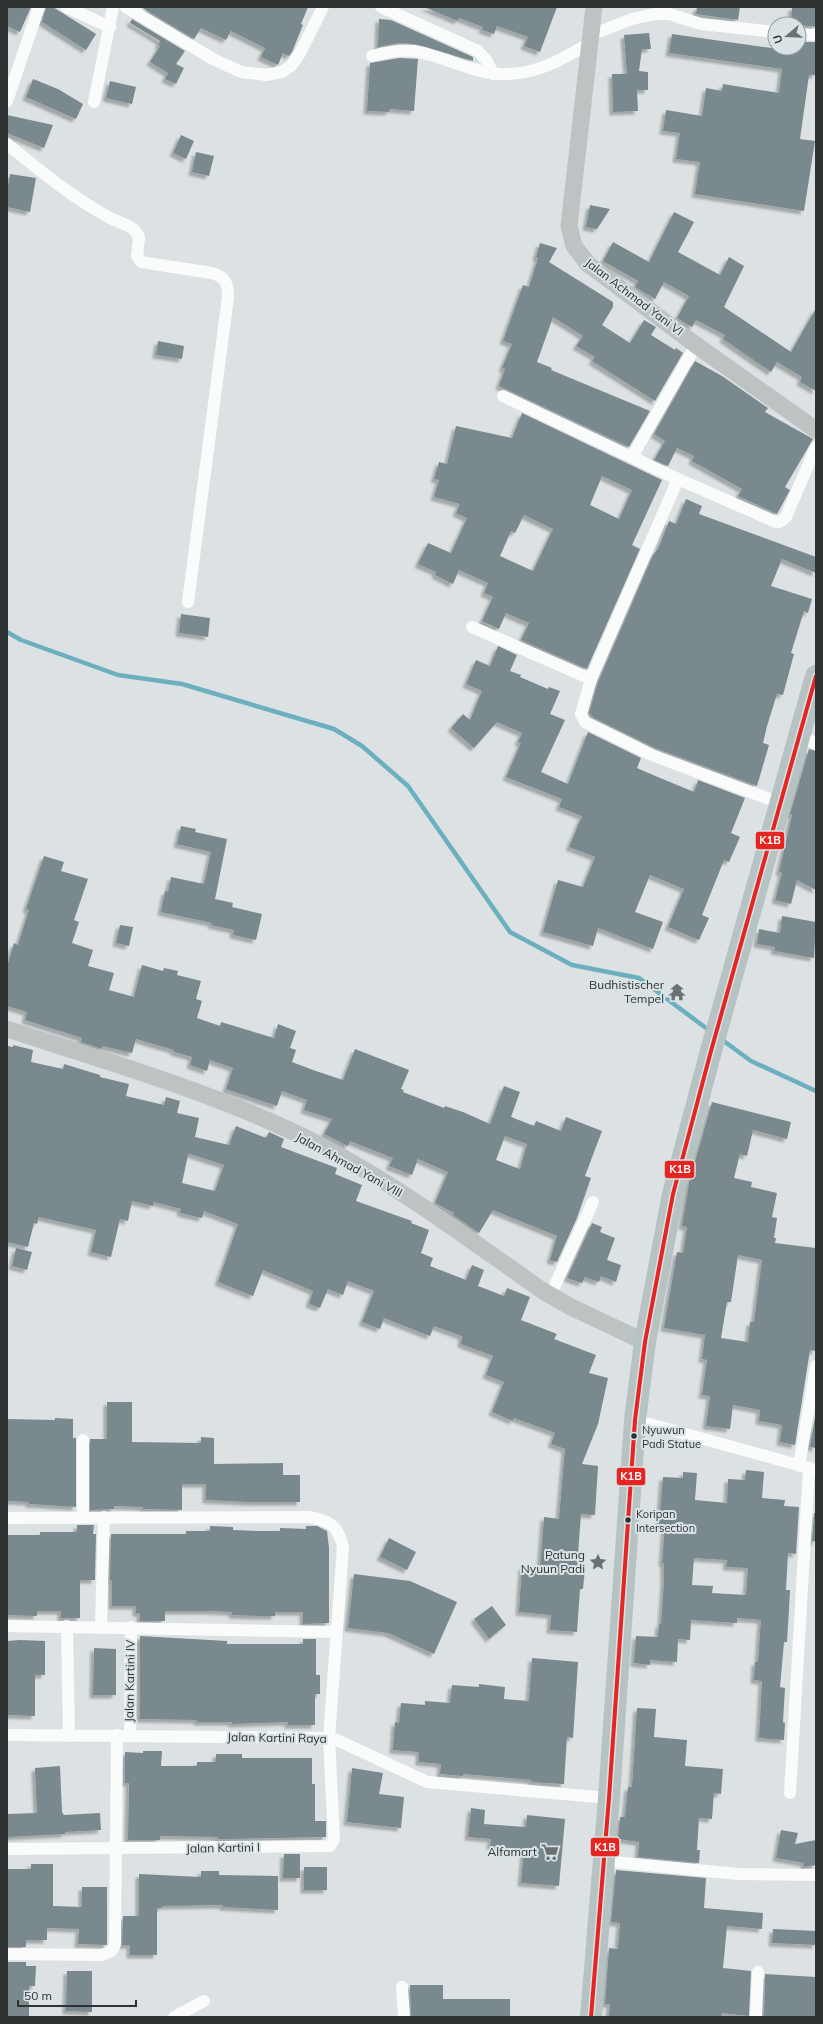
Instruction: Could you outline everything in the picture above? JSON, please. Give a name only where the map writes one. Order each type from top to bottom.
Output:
[{"type":"highway","points":[[591,2017],[609,1798],[635,1420],[645,1342],[673,1194],[780,803],[807,740],[816,676]]},
{"type":"street","points":[[7,100],[39,7]]},
{"type":"street","points":[[66,7],[110,27]]},
{"type":"street","points":[[94,102],[113,7]]},
{"type":"street","points":[[126,7],[212,59],[241,72],[266,75],[282,72],[292,66],[324,7]]},
{"type":"street","points":[[381,7],[478,52],[490,68]]},
{"type":"street","name":"Jalan Achmad Yani VI","points":[[593,10],[569,226],[574,246],[588,264],[696,345],[816,430]]},
{"type":"street","points":[[372,56],[387,52],[414,51],[490,68],[527,72],[555,64],[590,36],[632,19],[655,14],[669,14],[701,24],[767,31]]},
{"type":"street","points":[[7,144],[50,177],[108,217],[133,229],[139,238],[137,256],[141,262],[212,272],[221,276],[226,281],[228,297],[188,602]]},
{"type":"street","points":[[632,457],[696,345]]},
{"type":"street","points":[[503,396],[678,479],[776,522],[780,522],[786,517],[816,447]]},
{"type":"street","points":[[678,479],[591,679],[581,710],[582,717],[586,722],[652,755],[780,803]]},
{"type":"street","points":[[472,627],[591,679]]},
{"type":"street","name":"Jalan Ahmad Yani VIII","points":[[7,1029],[167,1081],[245,1111],[318,1144],[381,1180],[550,1296],[588,1316],[645,1342]]},
{"type":"street","points":[[550,1296],[593,1202]]},
{"type":"street","points":[[790,1793],[808,1468],[816,1366]]},
{"type":"street","points":[[635,1420],[808,1468]]},
{"type":"street","points":[[83,1440],[83,1517]]},
{"type":"street","points":[[101,1626],[104,1517]]},
{"type":"street","points":[[7,1518],[308,1517],[324,1519],[333,1526],[340,1536],[343,1547],[329,1738]]},
{"type":"street","points":[[7,1626],[101,1626],[336,1632]]},
{"type":"street","points":[[67,1626],[69,1736]]},
{"type":"street","name":"Jalan Kartini IV","points":[[130,1736],[131,1627]]},
{"type":"street","name":"Jalan Kartini Raya","points":[[7,1735],[329,1738],[337,1740],[427,1782],[609,1798]]},
{"type":"street","points":[[7,1954],[101,1955],[111,1952],[115,1944],[117,1735]]},
{"type":"street","name":"Jalan Kartini I","points":[[7,1848],[116,1849],[330,1846],[334,1839],[329,1738]]},
{"type":"street","points":[[604,1862],[738,1874],[816,1875]]},
{"type":"street","points":[[756,2017],[758,1972]]},
{"type":"street","points":[[402,1987],[404,2017]]},
{"type":"street","points":[[174,2017],[204,2002]]},
{"type":"building","points":[[7,7],[31,7],[20,32],[7,26]]},
{"type":"building","points":[[46,7],[53,7],[96,34],[86,50],[42,22]]},
{"type":"building","points":[[141,7],[308,7],[301,24],[303,25],[292,52],[289,56],[283,53],[278,65],[261,57],[265,48],[231,31],[226,40],[201,28],[194,39]]},
{"type":"building","points":[[424,7],[557,7],[540,52],[524,46],[528,37],[497,26],[494,34],[482,30],[483,27],[459,18],[458,21]]},
{"type":"building","points":[[697,7],[740,7],[738,20],[696,14]]},
{"type":"building","points":[[792,7],[816,8],[816,27],[807,26],[807,16],[791,16]]},
{"type":"building","points":[[132,19],[185,51],[176,64],[184,68],[176,84],[165,79],[168,73],[150,62],[160,46],[158,45],[160,41],[130,23]]},
{"type":"building","points":[[379,19],[391,20],[473,57],[473,61],[415,44],[398,43],[378,47]]},
{"type":"building","points":[[649,33],[651,49],[642,49],[639,71],[648,72],[648,90],[637,90],[638,111],[613,112],[612,74],[627,74],[624,35]]},
{"type":"building","points":[[672,34],[767,47],[767,56],[807,56],[807,42],[816,42],[816,75],[809,75],[800,139],[815,141],[804,211],[695,194],[700,162],[676,159],[680,133],[663,131],[666,110],[702,116],[706,88],[722,91],[723,84],[779,93],[782,69],[669,53]]},
{"type":"building","points":[[399,58],[418,59],[414,111],[390,109],[389,112],[367,111],[370,63]]},
{"type":"building","points":[[33,79],[58,89],[83,104],[76,119],[26,97]]},
{"type":"building","points":[[110,81],[136,87],[132,104],[106,98]]},
{"type":"building","points":[[7,115],[53,125],[44,148],[7,133]]},
{"type":"building","points":[[181,135],[194,141],[186,159],[173,153]]},
{"type":"building","points":[[196,152],[214,156],[209,176],[192,172]]},
{"type":"building","points":[[10,174],[36,178],[30,212],[7,207],[7,192]]},
{"type":"building","points":[[590,205],[610,209],[597,229],[586,227]]},
{"type":"building","points":[[674,212],[694,222],[678,252],[720,275],[729,257],[744,266],[724,307],[791,352],[816,308],[816,391],[800,382],[802,377],[777,362],[771,372],[723,339],[725,335],[696,320],[692,327],[677,318],[689,296],[664,282],[655,299],[635,287],[638,281],[603,261],[613,242],[649,262]]},
{"type":"building","points":[[540,243],[557,248],[549,262],[613,302],[613,307],[602,325],[630,343],[644,320],[656,327],[651,335],[675,350],[676,348],[683,353],[655,401],[592,361],[595,357],[576,346],[583,336],[553,317],[537,362],[552,368],[551,370],[650,411],[629,447],[499,386],[505,369],[502,368],[512,344],[503,341],[523,285],[529,287],[538,258],[536,257]]},
{"type":"building","points":[[158,341],[184,346],[182,359],[156,355]]},
{"type":"building","points":[[695,361],[722,376],[768,408],[765,412],[813,439],[785,487],[790,490],[777,514],[738,496],[742,489],[692,461],[694,456],[677,448],[668,466],[654,460],[665,441],[654,434]]},
{"type":"building","points":[[522,413],[662,480],[632,545],[640,549],[587,669],[521,640],[529,623],[506,613],[499,629],[482,621],[493,597],[484,593],[488,583],[459,570],[453,584],[435,575],[436,572],[418,564],[428,543],[451,553],[467,518],[456,513],[460,504],[434,497],[439,480],[434,479],[439,462],[447,464],[456,426],[512,438]],"holes":[[[602,476],[632,490],[619,519],[590,505]],[[524,515],[553,529],[533,571],[500,556],[511,531],[515,533]]]},
{"type":"building","points":[[686,499],[702,506],[699,514],[816,557],[816,573],[782,559],[771,586],[812,599],[808,613],[804,611],[791,653],[794,654],[783,695],[777,694],[767,726],[763,743],[769,745],[757,786],[655,748],[594,718],[589,713],[598,682],[653,555],[658,549],[669,521],[676,524]]},
{"type":"building","points":[[181,614],[210,618],[208,637],[179,633]]},
{"type":"building","points":[[498,646],[517,655],[510,671],[548,689],[549,687],[560,691],[550,714],[565,720],[541,772],[568,784],[588,732],[641,758],[637,768],[653,775],[694,792],[698,780],[745,798],[731,833],[740,837],[729,862],[724,860],[702,915],[709,918],[699,940],[668,927],[684,889],[650,875],[635,912],[663,922],[653,949],[598,928],[593,946],[543,932],[558,880],[583,887],[595,857],[569,847],[582,816],[559,807],[562,799],[506,777],[521,743],[518,742],[522,733],[497,722],[474,748],[451,728],[463,714],[470,720],[482,691],[466,684],[476,660],[490,666]]},
{"type":"building","points":[[809,749],[816,751],[816,890],[797,880],[791,904],[775,900],[782,873],[779,872],[792,815],[790,814]]},
{"type":"building","points":[[181,826],[196,829],[195,832],[227,839],[215,899],[233,903],[232,907],[262,914],[256,940],[233,935],[234,930],[211,925],[212,923],[161,912],[165,891],[168,892],[171,877],[204,884],[211,852],[177,844]]},
{"type":"building","points":[[44,856],[64,862],[61,871],[88,879],[74,920],[79,922],[72,943],[93,950],[88,966],[114,973],[109,990],[134,997],[142,965],[163,971],[164,968],[178,971],[177,975],[201,981],[196,999],[202,1001],[197,1018],[220,1026],[221,1022],[274,1038],[278,1024],[296,1031],[290,1048],[296,1050],[292,1062],[313,1070],[343,1080],[355,1049],[409,1070],[401,1089],[404,1090],[403,1092],[444,1108],[445,1106],[463,1112],[490,1124],[504,1086],[520,1092],[511,1117],[534,1126],[536,1121],[561,1131],[566,1117],[602,1131],[585,1176],[591,1178],[577,1218],[557,1262],[550,1260],[557,1236],[493,1210],[479,1233],[453,1215],[454,1213],[435,1203],[448,1172],[418,1159],[412,1175],[389,1166],[393,1158],[350,1141],[348,1146],[324,1134],[332,1119],[304,1110],[307,1100],[282,1091],[277,1106],[226,1089],[233,1068],[210,1060],[207,1071],[190,1065],[192,1057],[136,1039],[132,1053],[103,1046],[102,1049],[81,1042],[82,1038],[25,1020],[27,1012],[7,1006],[7,967],[14,943],[18,945],[29,910],[26,909]],"holes":[[[505,1136],[527,1144],[520,1169],[496,1160]]]},
{"type":"building","points":[[782,916],[816,922],[814,958],[774,951],[775,947],[757,944],[759,929],[780,933]]},
{"type":"building","points":[[120,925],[133,927],[129,946],[116,943]]},
{"type":"building","points":[[13,1045],[33,1050],[31,1062],[63,1069],[64,1064],[100,1075],[100,1077],[129,1084],[126,1096],[164,1105],[166,1097],[180,1101],[177,1113],[199,1118],[195,1137],[229,1145],[236,1126],[266,1138],[269,1132],[284,1139],[281,1147],[337,1168],[335,1174],[362,1185],[356,1201],[412,1221],[411,1223],[429,1230],[421,1253],[433,1258],[430,1266],[466,1280],[472,1265],[484,1270],[478,1286],[504,1296],[507,1288],[530,1297],[521,1320],[557,1334],[554,1339],[596,1355],[589,1373],[608,1378],[598,1424],[582,1464],[598,1466],[595,1515],[581,1514],[577,1568],[585,1569],[583,1589],[580,1589],[577,1632],[550,1630],[551,1615],[519,1612],[522,1566],[540,1568],[544,1517],[559,1519],[565,1449],[551,1444],[555,1433],[514,1418],[513,1421],[492,1412],[504,1382],[486,1375],[493,1356],[461,1344],[462,1336],[434,1326],[430,1336],[384,1318],[380,1329],[362,1322],[374,1291],[348,1281],[343,1295],[328,1289],[320,1308],[309,1304],[313,1291],[263,1270],[253,1296],[218,1282],[238,1224],[204,1211],[202,1218],[180,1213],[181,1209],[154,1202],[153,1206],[132,1201],[128,1221],[120,1219],[111,1257],[91,1252],[96,1230],[39,1217],[37,1224],[34,1223],[28,1247],[7,1242],[7,1046],[13,1047]],"holes":[[[190,1154],[224,1165],[215,1191],[182,1183],[188,1155]]]},
{"type":"building","points":[[712,1102],[791,1122],[787,1139],[753,1130],[747,1156],[740,1154],[734,1178],[752,1182],[751,1187],[777,1193],[772,1217],[777,1218],[774,1238],[776,1238],[775,1243],[816,1248],[816,1351],[810,1350],[795,1445],[780,1442],[782,1425],[759,1421],[760,1410],[733,1405],[730,1429],[706,1426],[710,1396],[702,1395],[707,1360],[702,1359],[705,1335],[664,1328],[677,1252],[683,1253],[687,1227],[682,1226],[689,1183]],"holes":[[[738,1255],[762,1260],[754,1322],[750,1322],[748,1342],[721,1338],[727,1302],[731,1302]]]},
{"type":"building","points":[[592,1223],[602,1227],[600,1232],[615,1238],[607,1260],[621,1265],[616,1282],[601,1276],[599,1282],[585,1277],[582,1283],[567,1278]]},
{"type":"building","points":[[16,1248],[32,1252],[27,1270],[12,1266]]},
{"type":"building","points":[[107,1402],[132,1402],[132,1442],[201,1443],[201,1437],[214,1438],[214,1464],[283,1463],[283,1475],[300,1475],[300,1502],[206,1500],[206,1484],[182,1484],[182,1510],[143,1509],[143,1507],[114,1506],[114,1509],[90,1510],[90,1439],[107,1439]]},
{"type":"building","points":[[816,1411],[816,1448],[810,1447]]},
{"type":"building","points":[[55,1418],[73,1419],[73,1438],[76,1438],[76,1507],[7,1501],[7,1419],[55,1420]]},
{"type":"building","points":[[746,1470],[764,1472],[762,1498],[785,1500],[784,1506],[799,1507],[796,1554],[788,1553],[786,1590],[790,1590],[789,1609],[787,1642],[784,1642],[780,1687],[785,1688],[783,1722],[785,1723],[784,1740],[759,1738],[762,1681],[754,1680],[755,1662],[758,1662],[761,1620],[737,1618],[737,1623],[691,1620],[690,1640],[678,1639],[677,1662],[650,1660],[650,1665],[634,1663],[636,1636],[658,1637],[659,1624],[661,1624],[664,1581],[664,1563],[662,1563],[665,1524],[659,1524],[663,1477],[683,1478],[683,1472],[697,1473],[695,1500],[727,1503],[728,1479],[745,1480]],"holes":[[[694,1558],[727,1560],[726,1567],[748,1568],[746,1595],[712,1593],[713,1586],[692,1585]]]},
{"type":"building","points":[[814,1513],[816,1513],[816,1542],[812,1541]]},
{"type":"building","points":[[77,1525],[94,1525],[93,1534],[96,1534],[95,1580],[80,1580],[80,1618],[61,1618],[61,1611],[37,1611],[37,1616],[7,1615],[7,1535],[40,1535],[40,1532],[77,1532]]},
{"type":"building","points":[[210,1526],[233,1527],[233,1530],[280,1531],[280,1528],[306,1529],[306,1526],[317,1526],[327,1531],[329,1548],[329,1623],[303,1624],[303,1612],[275,1612],[275,1616],[257,1616],[232,1615],[232,1612],[209,1611],[165,1611],[165,1621],[140,1621],[140,1613],[136,1613],[136,1606],[112,1606],[112,1580],[110,1580],[111,1534],[186,1534],[186,1531],[210,1531]]},
{"type":"building","points":[[389,1538],[416,1552],[407,1570],[380,1557]]},
{"type":"building","points":[[354,1574],[410,1581],[457,1602],[434,1654],[388,1633],[348,1628]]},
{"type":"building","points":[[492,1606],[506,1625],[489,1639],[474,1619]]},
{"type":"building","points":[[140,1636],[227,1641],[227,1644],[303,1644],[303,1639],[316,1639],[316,1675],[320,1675],[320,1694],[315,1694],[315,1725],[288,1725],[288,1722],[232,1724],[232,1722],[197,1722],[197,1720],[140,1719]]},
{"type":"building","points":[[7,1641],[45,1641],[45,1675],[35,1675],[35,1716],[7,1715]]},
{"type":"building","points":[[94,1648],[116,1649],[116,1695],[93,1695]]},
{"type":"building","points":[[532,1658],[578,1662],[573,1738],[567,1737],[564,1784],[531,1782],[532,1780],[463,1774],[463,1776],[440,1774],[441,1764],[419,1762],[419,1752],[393,1750],[395,1722],[399,1723],[401,1703],[425,1705],[425,1701],[450,1703],[452,1685],[479,1687],[479,1684],[505,1687],[504,1699],[529,1701]]},
{"type":"building","points":[[637,1708],[656,1709],[654,1737],[687,1740],[685,1766],[723,1769],[721,1794],[714,1793],[712,1819],[699,1818],[697,1850],[700,1850],[699,1863],[638,1857],[639,1842],[618,1839],[620,1817],[625,1817],[628,1787],[632,1787]]},
{"type":"building","points":[[143,1751],[162,1751],[161,1766],[197,1766],[197,1762],[216,1762],[216,1754],[242,1754],[242,1758],[312,1758],[312,1784],[315,1784],[315,1821],[326,1821],[326,1837],[218,1839],[218,1837],[160,1836],[160,1840],[128,1840],[129,1783],[125,1783],[125,1752],[143,1753]]},
{"type":"building","points":[[60,1766],[62,1812],[64,1815],[100,1813],[101,1830],[65,1832],[65,1834],[7,1837],[7,1814],[37,1813],[35,1768]]},
{"type":"building","points":[[352,1768],[383,1773],[379,1794],[404,1797],[401,1828],[347,1822]]},
{"type":"building","points":[[471,1808],[485,1810],[484,1824],[526,1827],[527,1815],[565,1819],[559,1886],[521,1883],[524,1850],[490,1846],[491,1839],[468,1837]]},
{"type":"building","points":[[781,1830],[798,1833],[795,1844],[816,1840],[816,1865],[804,1867],[804,1863],[776,1858]]},
{"type":"building","points":[[284,1854],[300,1854],[300,1878],[283,1878]]},
{"type":"building","points":[[31,1864],[53,1864],[53,1906],[82,1907],[82,1887],[107,1887],[107,1945],[78,1944],[79,1929],[47,1928],[47,1940],[26,1940],[26,1947],[8,1947],[7,1869],[31,1869]]},
{"type":"building","points":[[304,1867],[327,1867],[327,1890],[304,1890]]},
{"type":"building","points":[[616,1870],[706,1878],[704,1908],[763,1913],[762,1929],[727,1926],[723,1968],[751,1971],[749,2016],[722,2013],[721,2017],[609,2017],[610,2004],[605,2004],[609,1948],[618,1949],[620,1923],[611,1922]]},
{"type":"building","points":[[201,1871],[219,1871],[219,1875],[278,1876],[278,1910],[223,1907],[223,1905],[162,1906],[162,1908],[157,1908],[157,1955],[130,1955],[130,1945],[122,1945],[123,1916],[139,1916],[139,1874],[201,1877]]},
{"type":"building","points":[[773,1929],[816,1931],[816,1945],[772,1943]]},
{"type":"building","points":[[7,1962],[26,1962],[26,1966],[36,1966],[35,1986],[29,1986],[29,2017],[7,2017]]},
{"type":"building","points":[[67,1971],[92,1971],[92,2012],[66,2011]]},
{"type":"building","points":[[765,1974],[816,1977],[816,2017],[764,2017]]},
{"type":"building","points":[[410,1985],[443,1985],[443,1999],[510,1999],[510,2016],[411,2016]]},
{"type":"waterway","points":[[7,632],[21,640],[118,675],[182,684],[334,729],[362,746],[408,786],[510,932],[572,965],[639,978],[710,1031]]},
{"type":"waterway","points":[[721,1039],[751,1061],[816,1091]]},
{"type":"transit line","name":"K1B","points":[[591,2017],[609,1798],[635,1420],[645,1342],[673,1194],[711,1051],[816,676]]},
{"type":"place","name":"Budhistischer Tempel","points":[[677,992]]},
{"type":"place","name":"Nyuwun Padi Statue","points":[[634,1436]]},
{"type":"place","name":"Koripan Intersection","points":[[628,1520]]},
{"type":"place","name":"Patung Nyuun Padi","points":[[598,1562]]},
{"type":"place","name":"Alfamart","points":[[550,1852]]}]
